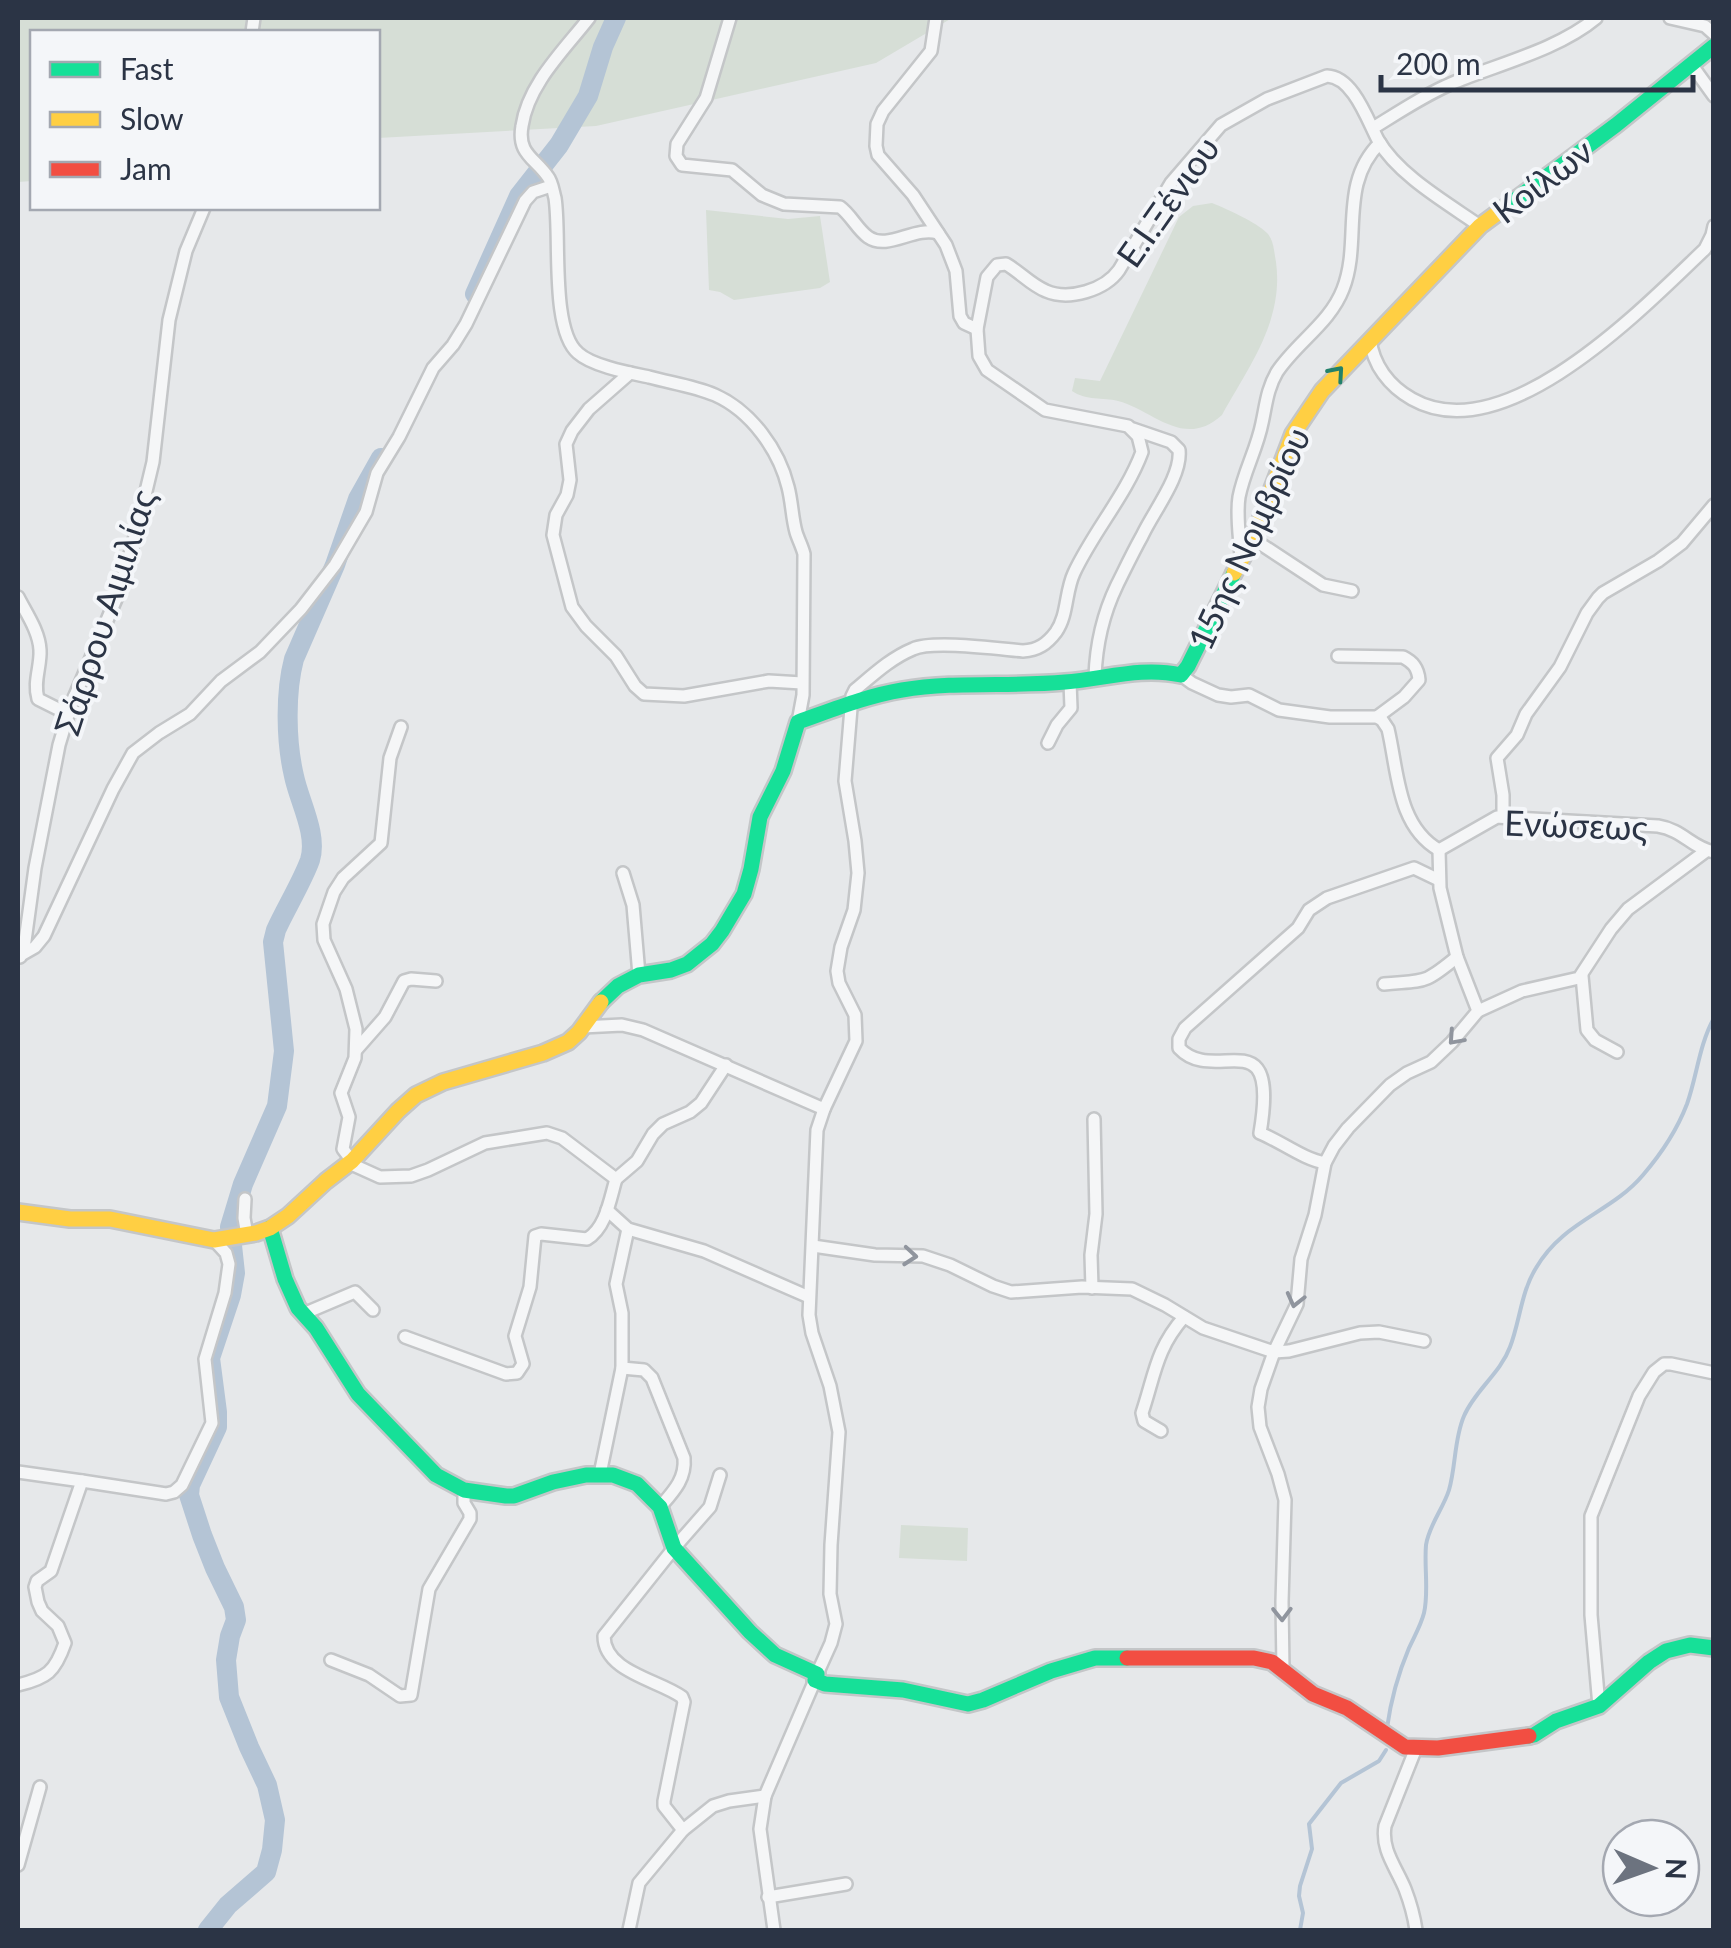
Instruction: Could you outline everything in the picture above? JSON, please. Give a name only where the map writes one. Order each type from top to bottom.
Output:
[{"type":"main road","name":"Κοίλων","points":[[1480,226],[1714,46]]},
{"type":"main road","name":"15ης Νομβρίου","points":[[1181,675],[1253,539],[1297,426],[1322,391],[1370,338],[1480,226]]},
{"type":"main road","points":[[18,1212],[70,1219],[110,1219],[230,1238],[270,1228],[351,1162],[416,1095],[442,1082],[568,1042],[611,992],[639,976],[687,964],[712,944],[744,894],[760,818],[783,771],[798,722],[850,703],[914,688],[1070,682],[1142,670],[1181,675]]},
{"type":"main road","points":[[270,1228],[285,1279],[302,1314],[316,1328],[358,1394],[431,1471],[464,1490],[514,1496],[566,1478],[600,1474],[638,1484],[660,1507],[674,1548],[770,1650],[832,1686],[908,1690],[968,1704],[1094,1658],[1254,1658],[1272,1662],[1312,1694],[1347,1708],[1405,1747],[1438,1748],[1540,1732],[1599,1706],[1666,1651],[1695,1644],[1714,1648]]},
{"type":"street","points":[[590,18],[538,84],[522,124],[522,142],[529,159],[550,181],[557,222],[559,294],[568,338],[582,356],[722,399],[755,425],[777,458],[788,484],[796,534],[804,554],[798,722]]},
{"type":"street","points":[[730,18],[706,98],[677,144],[676,156],[682,164],[732,170],[756,191],[778,202],[840,207],[865,235],[877,241],[925,230],[938,232]]},
{"type":"street","points":[[936,18],[932,50],[893,96],[877,124],[875,138],[878,155],[913,195],[948,249],[956,270],[960,316],[977,330],[980,356],[988,370],[1041,408],[1134,429],[1171,442],[1179,450],[1175,473],[1107,608],[1095,677]]},
{"type":"street","points":[[1373,128],[1435,92],[1518,60],[1596,18]]},
{"type":"street","points":[[1670,18],[1705,26],[1714,34]]},
{"type":"street","points":[[1691,64],[1714,96]]},
{"type":"street","name":"Ε.Ι.Ξένιου","points":[[977,330],[986,277],[997,265],[1011,267],[1042,290],[1056,294],[1103,285],[1115,276],[1176,177],[1221,126],[1267,98],[1320,76],[1336,76],[1346,83]]},
{"type":"street","name":"Κοίλων","points":[[1346,83],[1380,144],[1398,165],[1480,226]]},
{"type":"street","points":[[1241,558],[1240,496],[1267,394],[1278,370],[1339,299],[1348,272],[1359,178],[1369,154],[1380,144]]},
{"type":"street","points":[[20,951],[35,948],[44,936],[133,753],[190,714],[222,681],[260,652],[336,565],[364,516],[377,473],[433,368],[466,324],[524,201],[550,181]]},
{"type":"street","name":"Σάρρου Αιμιλίας","points":[[20,951],[68,714],[118,592],[154,462],[169,320],[186,252],[203,210]]},
{"type":"street","points":[[1370,338],[1380,370],[1402,394],[1427,408],[1472,408],[1519,396],[1552,378],[1627,324],[1705,248],[1714,226]]},
{"type":"street","points":[[630,373],[588,409],[566,444],[570,480],[556,515],[553,535],[572,607],[644,694],[684,696],[769,681],[802,684]]},
{"type":"street","points":[[774,1930],[760,1829],[765,1796],[836,1624],[830,1594],[839,1432],[830,1386],[812,1333],[809,1298],[816,1140],[824,1109],[856,1041],[854,1016],[837,972],[854,910],[858,874],[845,781],[850,703],[855,690],[891,661],[916,648],[977,646],[1024,651],[1046,644],[1064,617],[1074,571],[1137,463],[1142,447],[1134,429]]},
{"type":"street","points":[[1503,818],[1497,758],[1517,735],[1526,714],[1560,668],[1587,613],[1603,593],[1682,543],[1714,505]]},
{"type":"street","points":[[1253,539],[1323,586],[1352,591]]},
{"type":"street","points":[[18,597],[39,641],[38,698],[68,714]]},
{"type":"street","points":[[1338,656],[1403,657],[1416,667],[1419,680],[1414,688],[1376,717]]},
{"type":"street","points":[[1181,675],[1218,695],[1249,695],[1279,710],[1382,720],[1388,729],[1404,805],[1413,826],[1439,850],[1439,880],[1457,957],[1478,1011]]},
{"type":"street","points":[[1048,743],[1071,708],[1070,682]]},
{"type":"street","points":[[400,727],[390,758],[381,843],[343,878],[323,924],[326,948],[346,989],[356,1029],[356,1050],[341,1093],[349,1117],[343,1149],[351,1162],[380,1177],[411,1176],[484,1143],[547,1133],[562,1138],[616,1180]]},
{"type":"street","name":"Ενώσεως","points":[[1439,850],[1492,819],[1503,818],[1673,828],[1710,852]]},
{"type":"street","points":[[1617,1052],[1595,1040],[1587,1030],[1582,976],[1611,928],[1628,909],[1710,852]]},
{"type":"street","points":[[1325,1163],[1306,1158],[1260,1133],[1264,1092],[1255,1067],[1238,1060],[1190,1057],[1179,1048],[1181,1034],[1298,928],[1309,910],[1327,898],[1414,868],[1439,880]]},
{"type":"street","points":[[622,874],[632,905],[639,976]]},
{"type":"street","points":[[1384,984],[1422,982],[1457,957]]},
{"type":"street","points":[[1283,1670],[1284,1500],[1258,1416],[1260,1389],[1297,1304],[1301,1259],[1325,1163],[1348,1128],[1390,1085],[1431,1062],[1478,1011],[1522,991],[1582,976]]},
{"type":"street","points":[[356,1050],[385,1017],[404,981],[436,981]]},
{"type":"street","points":[[582,1028],[631,1026],[824,1109]]},
{"type":"street","points":[[405,1336],[509,1375],[518,1374],[523,1364],[515,1336],[530,1287],[534,1238],[540,1234],[587,1239],[596,1233],[616,1180],[640,1157],[663,1124],[702,1103],[726,1065]]},
{"type":"street","points":[[1092,1288],[1090,1255],[1096,1214],[1094,1119]]},
{"type":"street","points":[[18,1472],[166,1494],[179,1489],[213,1416],[205,1359],[225,1294],[229,1264],[226,1253],[230,1238],[244,1218],[245,1199]]},
{"type":"street","points":[[607,1210],[628,1229],[704,1252],[809,1298]]},
{"type":"street","points":[[600,1474],[622,1368],[622,1313],[615,1291],[628,1229]]},
{"type":"street","points":[[813,1246],[875,1255],[923,1256],[1012,1292],[1092,1288],[1138,1291],[1203,1328],[1274,1352],[1360,1333],[1378,1332],[1424,1342]]},
{"type":"street","points":[[302,1314],[355,1292],[373,1310]]},
{"type":"street","points":[[1161,1431],[1144,1422],[1142,1413],[1158,1354],[1184,1317]]},
{"type":"street","points":[[1599,1706],[1592,1615],[1591,1516],[1649,1377],[1658,1368],[1671,1364],[1714,1373]]},
{"type":"street","points":[[622,1368],[644,1370],[652,1378],[684,1458],[682,1479],[660,1507]]},
{"type":"street","points":[[683,1830],[664,1806],[682,1697],[622,1666],[603,1641],[710,1508],[720,1475]]},
{"type":"street","points":[[18,1685],[49,1673],[65,1643],[58,1626],[42,1611],[36,1587],[37,1581],[51,1571],[82,1481]]},
{"type":"street","points":[[331,1660],[369,1675],[400,1696],[410,1694],[430,1589],[470,1518],[464,1490]]},
{"type":"street","points":[[1416,1748],[1383,1836],[1385,1849],[1407,1893],[1416,1930]]},
{"type":"street","points":[[18,1865],[40,1787]]},
{"type":"street","points":[[628,1930],[641,1878],[683,1830],[712,1806],[765,1796]]},
{"type":"street","points":[[768,1897],[846,1884]]},
{"type":"shaded area","points":[[18,18],[952,18],[876,63],[596,126],[380,138],[380,30],[30,30],[30,181],[18,182]]},
{"type":"shaded area","points":[[1212,203],[1262,229],[1272,243],[1276,262],[1277,284],[1270,323],[1222,415],[1208,425],[1182,428],[1118,401],[1089,398],[1072,391],[1075,378],[1100,381],[1179,217],[1193,206]]},
{"type":"shaded area","points":[[706,210],[788,219],[820,216],[830,282],[820,288],[734,300],[709,290]]},
{"type":"shaded area","points":[[901,1525],[968,1528],[967,1561],[899,1558]]},
{"type":"waterway","points":[[475,294],[519,196],[559,145],[588,96],[616,18]]},
{"type":"waterway","points":[[208,1930],[228,1905],[266,1872],[275,1820],[267,1785],[229,1697],[226,1660],[236,1620],[234,1607],[202,1535],[189,1495],[190,1485],[217,1427],[210,1358],[235,1273],[230,1227],[243,1184],[277,1106],[284,1051],[273,942],[312,850],[289,748],[291,672],[358,499],[381,458]]},
{"type":"waterway","points":[[1387,1728],[1398,1677],[1424,1613],[1426,1545],[1449,1490],[1464,1416],[1506,1357],[1527,1287],[1547,1252],[1573,1228],[1630,1188],[1668,1141],[1687,1104],[1714,1018]]},
{"type":"waterway","points":[[1300,1930],[1300,1886],[1312,1849],[1309,1824],[1341,1783],[1379,1761],[1386,1750]]},
{"type":"traffic: fast","points":[[1503,209],[1714,46]]},
{"type":"traffic: fast","points":[[601,1002],[618,986],[639,975],[687,964],[722,931],[744,894],[760,817],[783,771],[798,722],[875,696],[922,687],[1045,683],[1137,672],[1181,675],[1234,573]]},
{"type":"traffic: fast","points":[[270,1228],[298,1308],[316,1328],[358,1394],[436,1475],[464,1490],[506,1496],[586,1475],[613,1475],[637,1484],[660,1507],[674,1548],[750,1632],[775,1655],[817,1674],[815,1680],[903,1690],[968,1704],[1095,1658],[1127,1658]]},
{"type":"traffic: fast","points":[[1529,1736],[1556,1721],[1599,1706],[1666,1651],[1690,1645],[1714,1648]]},
{"type":"traffic: slow","points":[[1234,573],[1253,539],[1293,434],[1322,391],[1480,226],[1503,209]]},
{"type":"traffic: slow","points":[[18,1212],[70,1219],[110,1219],[214,1240],[270,1228],[352,1161],[416,1095],[443,1082],[568,1042],[601,1002]]},
{"type":"traffic: jam","points":[[1127,1658],[1254,1658],[1272,1662],[1313,1694],[1347,1708],[1405,1747],[1438,1748],[1529,1736]]}]
